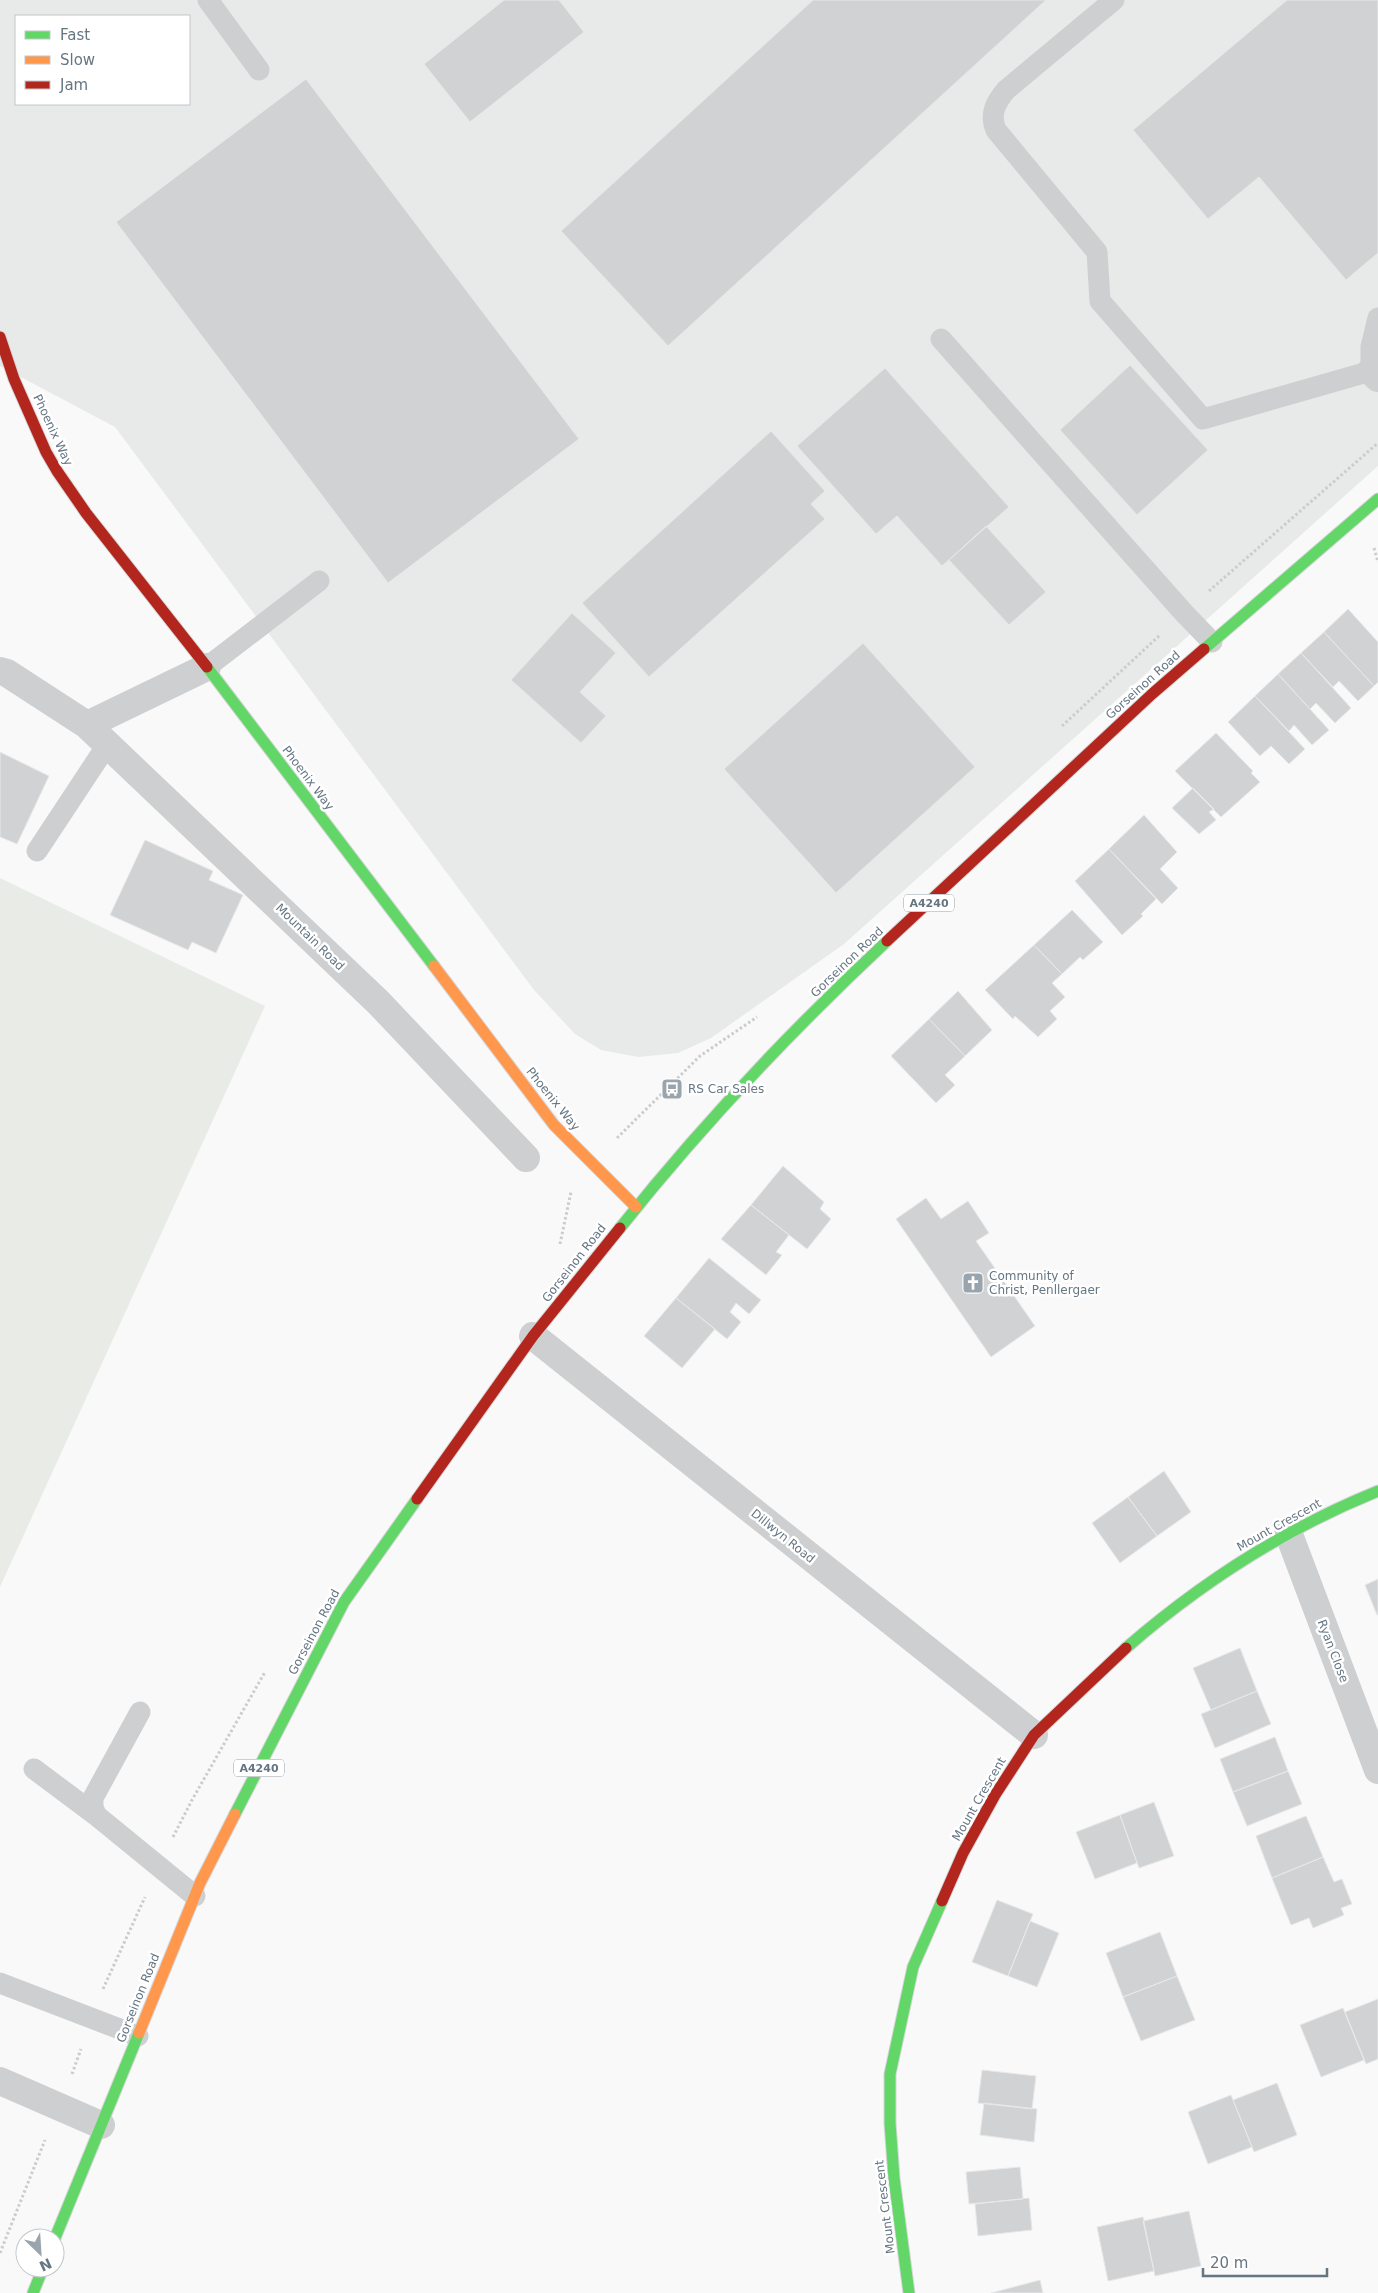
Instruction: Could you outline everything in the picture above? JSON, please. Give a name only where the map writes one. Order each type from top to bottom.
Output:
[{"type":"main road","name":"Phoenix Way","points":[[0,338],[14,379],[57,471],[86,513],[207,666],[554,1125],[636,1206]]},
{"type":"main road","name":"Gorseinon Road","points":[[59,2228],[195,1896],[344,1602],[533,1336],[636,1206],[736,1092],[850,977],[1152,694],[1378,499]]},
{"type":"main road","name":"Mount Crescent","points":[[909,2293],[894,2178],[890,2123],[890,2074],[913,1967],[963,1853],[995,1795],[1034,1735],[1101,1670],[1163,1616],[1224,1572],[1288,1532],[1341,1506],[1378,1491]]},
{"type":"main road","points":[[33,2293],[39,2278]]},
{"type":"street","points":[[87,725],[207,666]]},
{"type":"street","name":"Mountain Road","points":[[0,671],[7,673],[87,725],[378,1002],[526,1158]]},
{"type":"street","name":"Dillwyn Road","points":[[533,1336],[1034,1735]]},
{"type":"street","name":"Ryan Close","points":[[1288,1532],[1378,1770]]},
{"type":"street","points":[[0,2080],[101,2125]]},
{"type":"lane","points":[[208,0],[259,70]]},
{"type":"lane","points":[[1114,0],[1006,90],[998,100],[993,116],[996,130],[1097,252],[1100,301],[1203,419],[1375,374],[1371,347],[1378,318]]},
{"type":"lane","points":[[941,339],[1212,642]]},
{"type":"lane","points":[[207,666],[320,582]]},
{"type":"lane","points":[[37,851],[107,745]]},
{"type":"lane","points":[[97,1816],[93,1808],[93,1798],[140,1712]]},
{"type":"lane","points":[[34,1769],[97,1816],[195,1896]]},
{"type":"lane","points":[[0,1983],[138,2036]]},
{"type":"shaded area","points":[[0,0],[1378,0],[1378,466],[844,944],[711,1038],[678,1053],[638,1057],[601,1050],[575,1034],[534,990],[115,427],[0,366]]},
{"type":"shaded area","points":[[0,878],[265,1006],[0,1587]]},
{"type":"building","points":[[504,0],[559,0],[584,32],[470,122],[424,64]]},
{"type":"building","points":[[813,0],[1046,0],[668,346],[561,231]]},
{"type":"building","points":[[1287,0],[1378,0],[1378,253],[1346,280],[1259,177],[1208,219],[1133,130]]},
{"type":"building","points":[[306,79],[579,439],[388,583],[116,222]]},
{"type":"building","points":[[1130,365],[1208,450],[1137,515],[1060,430]]},
{"type":"building","points":[[885,368],[1009,507],[942,566],[897,516],[876,534],[797,446]]},
{"type":"building","points":[[771,431],[825,491],[811,504],[825,519],[649,677],[582,603]]},
{"type":"building","points":[[986,526],[1046,592],[1009,625],[949,560]]},
{"type":"building","points":[[1348,609],[1378,642],[1378,682],[1374,686],[1324,632]]},
{"type":"building","points":[[572,613],[616,653],[580,692],[606,716],[581,743],[511,680]]},
{"type":"building","points":[[1324,632],[1374,686],[1358,701],[1339,681],[1333,687],[1301,653]]},
{"type":"building","points":[[863,643],[975,767],[836,893],[724,769]]},
{"type":"building","points":[[1301,653],[1351,708],[1335,723],[1316,703],[1310,709],[1278,674]]},
{"type":"building","points":[[1278,674],[1329,730],[1312,745],[1294,725],[1289,731],[1255,696]]},
{"type":"building","points":[[1255,696],[1305,749],[1289,764],[1271,746],[1260,756],[1228,722]]},
{"type":"building","points":[[1216,733],[1253,771],[1251,773],[1260,782],[1221,817],[1175,771]]},
{"type":"building","points":[[0,752],[49,776],[17,844],[0,837]]},
{"type":"building","points":[[1193,788],[1214,809],[1209,812],[1216,820],[1199,834],[1172,808]]},
{"type":"building","points":[[1144,815],[1177,852],[1160,869],[1178,888],[1162,904],[1109,849]]},
{"type":"building","points":[[145,840],[213,871],[209,880],[243,895],[216,953],[192,942],[188,950],[110,915]]},
{"type":"building","points":[[1109,849],[1156,899],[1141,914],[1143,916],[1122,935],[1075,881]]},
{"type":"building","points":[[1072,910],[1103,942],[1083,960],[1080,957],[1062,974],[1034,945]]},
{"type":"building","points":[[1034,945],[1062,974],[1052,983],[1065,997],[1050,1011],[1057,1019],[1038,1037],[1015,1016],[1013,1019],[985,990]]},
{"type":"building","points":[[958,991],[992,1030],[965,1056],[929,1019]]},
{"type":"building","points":[[929,1019],[965,1056],[945,1075],[955,1085],[936,1103],[891,1056]]},
{"type":"building","points":[[783,1166],[824,1202],[820,1209],[831,1219],[807,1249],[751,1205]]},
{"type":"building","name":"Community of Christ, Penllergaer","points":[[926,1198],[941,1219],[968,1201],[989,1233],[976,1241],[1035,1326],[991,1357],[896,1219]]},
{"type":"building","points":[[751,1205],[789,1235],[776,1252],[782,1255],[766,1275],[721,1239]]},
{"type":"building","points":[[709,1258],[761,1300],[749,1314],[736,1303],[730,1312],[741,1322],[727,1339],[676,1298]]},
{"type":"building","points":[[676,1298],[715,1329],[682,1368],[644,1336]]},
{"type":"building","points":[[1164,1471],[1191,1512],[1157,1536],[1128,1497]]},
{"type":"building","points":[[1128,1497],[1157,1536],[1120,1563],[1092,1523]]},
{"type":"building","points":[[1378,1579],[1378,1615],[1377,1615],[1365,1585]]},
{"type":"building","points":[[1240,1648],[1257,1691],[1211,1710],[1193,1668]]},
{"type":"building","points":[[1257,1691],[1271,1724],[1215,1748],[1201,1714]]},
{"type":"building","points":[[1275,1737],[1288,1771],[1233,1792],[1220,1759]]},
{"type":"building","points":[[1288,1771],[1302,1804],[1247,1826],[1233,1792]]},
{"type":"building","points":[[1154,1802],[1174,1856],[1139,1868],[1120,1815]]},
{"type":"building","points":[[1120,1815],[1137,1863],[1095,1879],[1076,1832]]},
{"type":"building","points":[[1306,1816],[1323,1857],[1272,1878],[1256,1836]]},
{"type":"building","points":[[1323,1857],[1334,1882],[1342,1879],[1352,1904],[1341,1908],[1344,1915],[1313,1928],[1309,1918],[1291,1925],[1272,1878]]},
{"type":"building","points":[[997,1900],[1033,1914],[1008,1976],[972,1962]]},
{"type":"building","points":[[1030,1921],[1059,1933],[1037,1987],[1008,1976]]},
{"type":"building","points":[[1160,1932],[1177,1976],[1123,1997],[1106,1953]]},
{"type":"building","points":[[1177,1976],[1195,2020],[1141,2041],[1123,1997]]},
{"type":"building","points":[[1378,1999],[1378,2059],[1366,2064],[1345,2012]]},
{"type":"building","points":[[1343,2008],[1364,2060],[1321,2077],[1300,2025]]},
{"type":"building","points":[[982,2070],[1036,2076],[1032,2109],[978,2103]]},
{"type":"building","points":[[1277,2083],[1297,2135],[1254,2152],[1233,2100]]},
{"type":"building","points":[[1231,2095],[1252,2147],[1208,2164],[1188,2112]]},
{"type":"building","points":[[984,2103],[1037,2109],[1034,2142],[980,2135]]},
{"type":"building","points":[[1020,2167],[1023,2199],[969,2204],[966,2172]]},
{"type":"building","points":[[1029,2198],[1032,2230],[978,2236],[975,2204]]},
{"type":"building","points":[[1189,2211],[1201,2266],[1155,2276],[1143,2221]]},
{"type":"building","points":[[1143,2217],[1154,2271],[1108,2281],[1097,2227]]},
{"type":"building","points":[[1040,2280],[1043,2293],[991,2293]]},
{"type":"traffic: fast","points":[[1204,649],[1378,499]]},
{"type":"traffic: fast","points":[[207,667],[434,966]]},
{"type":"traffic: fast","points":[[620,1228],[748,1080],[887,941]]},
{"type":"traffic: fast","points":[[1126,1648],[1184,1601],[1245,1559],[1310,1522],[1378,1491]]},
{"type":"traffic: fast","points":[[235,1814],[344,1602],[417,1499]]},
{"type":"traffic: fast","points":[[909,2293],[894,2178],[890,2123],[890,2074],[913,1967],[942,1901]]},
{"type":"traffic: fast","points":[[59,2228],[139,2033]]},
{"type":"traffic: fast","points":[[33,2293],[39,2278]]},
{"type":"traffic: slow","points":[[434,966],[554,1125],[636,1207]]},
{"type":"traffic: slow","points":[[139,2033],[200,1883],[235,1814]]},
{"type":"traffic: jam","points":[[0,337],[14,379],[46,452],[57,471],[86,513],[207,667]]},
{"type":"traffic: jam","points":[[887,941],[1152,694],[1204,649]]},
{"type":"traffic: jam","points":[[417,1499],[533,1336],[620,1228]]},
{"type":"traffic: jam","points":[[942,1901],[963,1853],[995,1795],[1034,1735],[1126,1648]]},
{"type":"place","name":"RS Car Sales","points":[[672,1089]]},
{"type":"place","name":"Community of Christ, Penllergaer","points":[[973,1283]]}]
